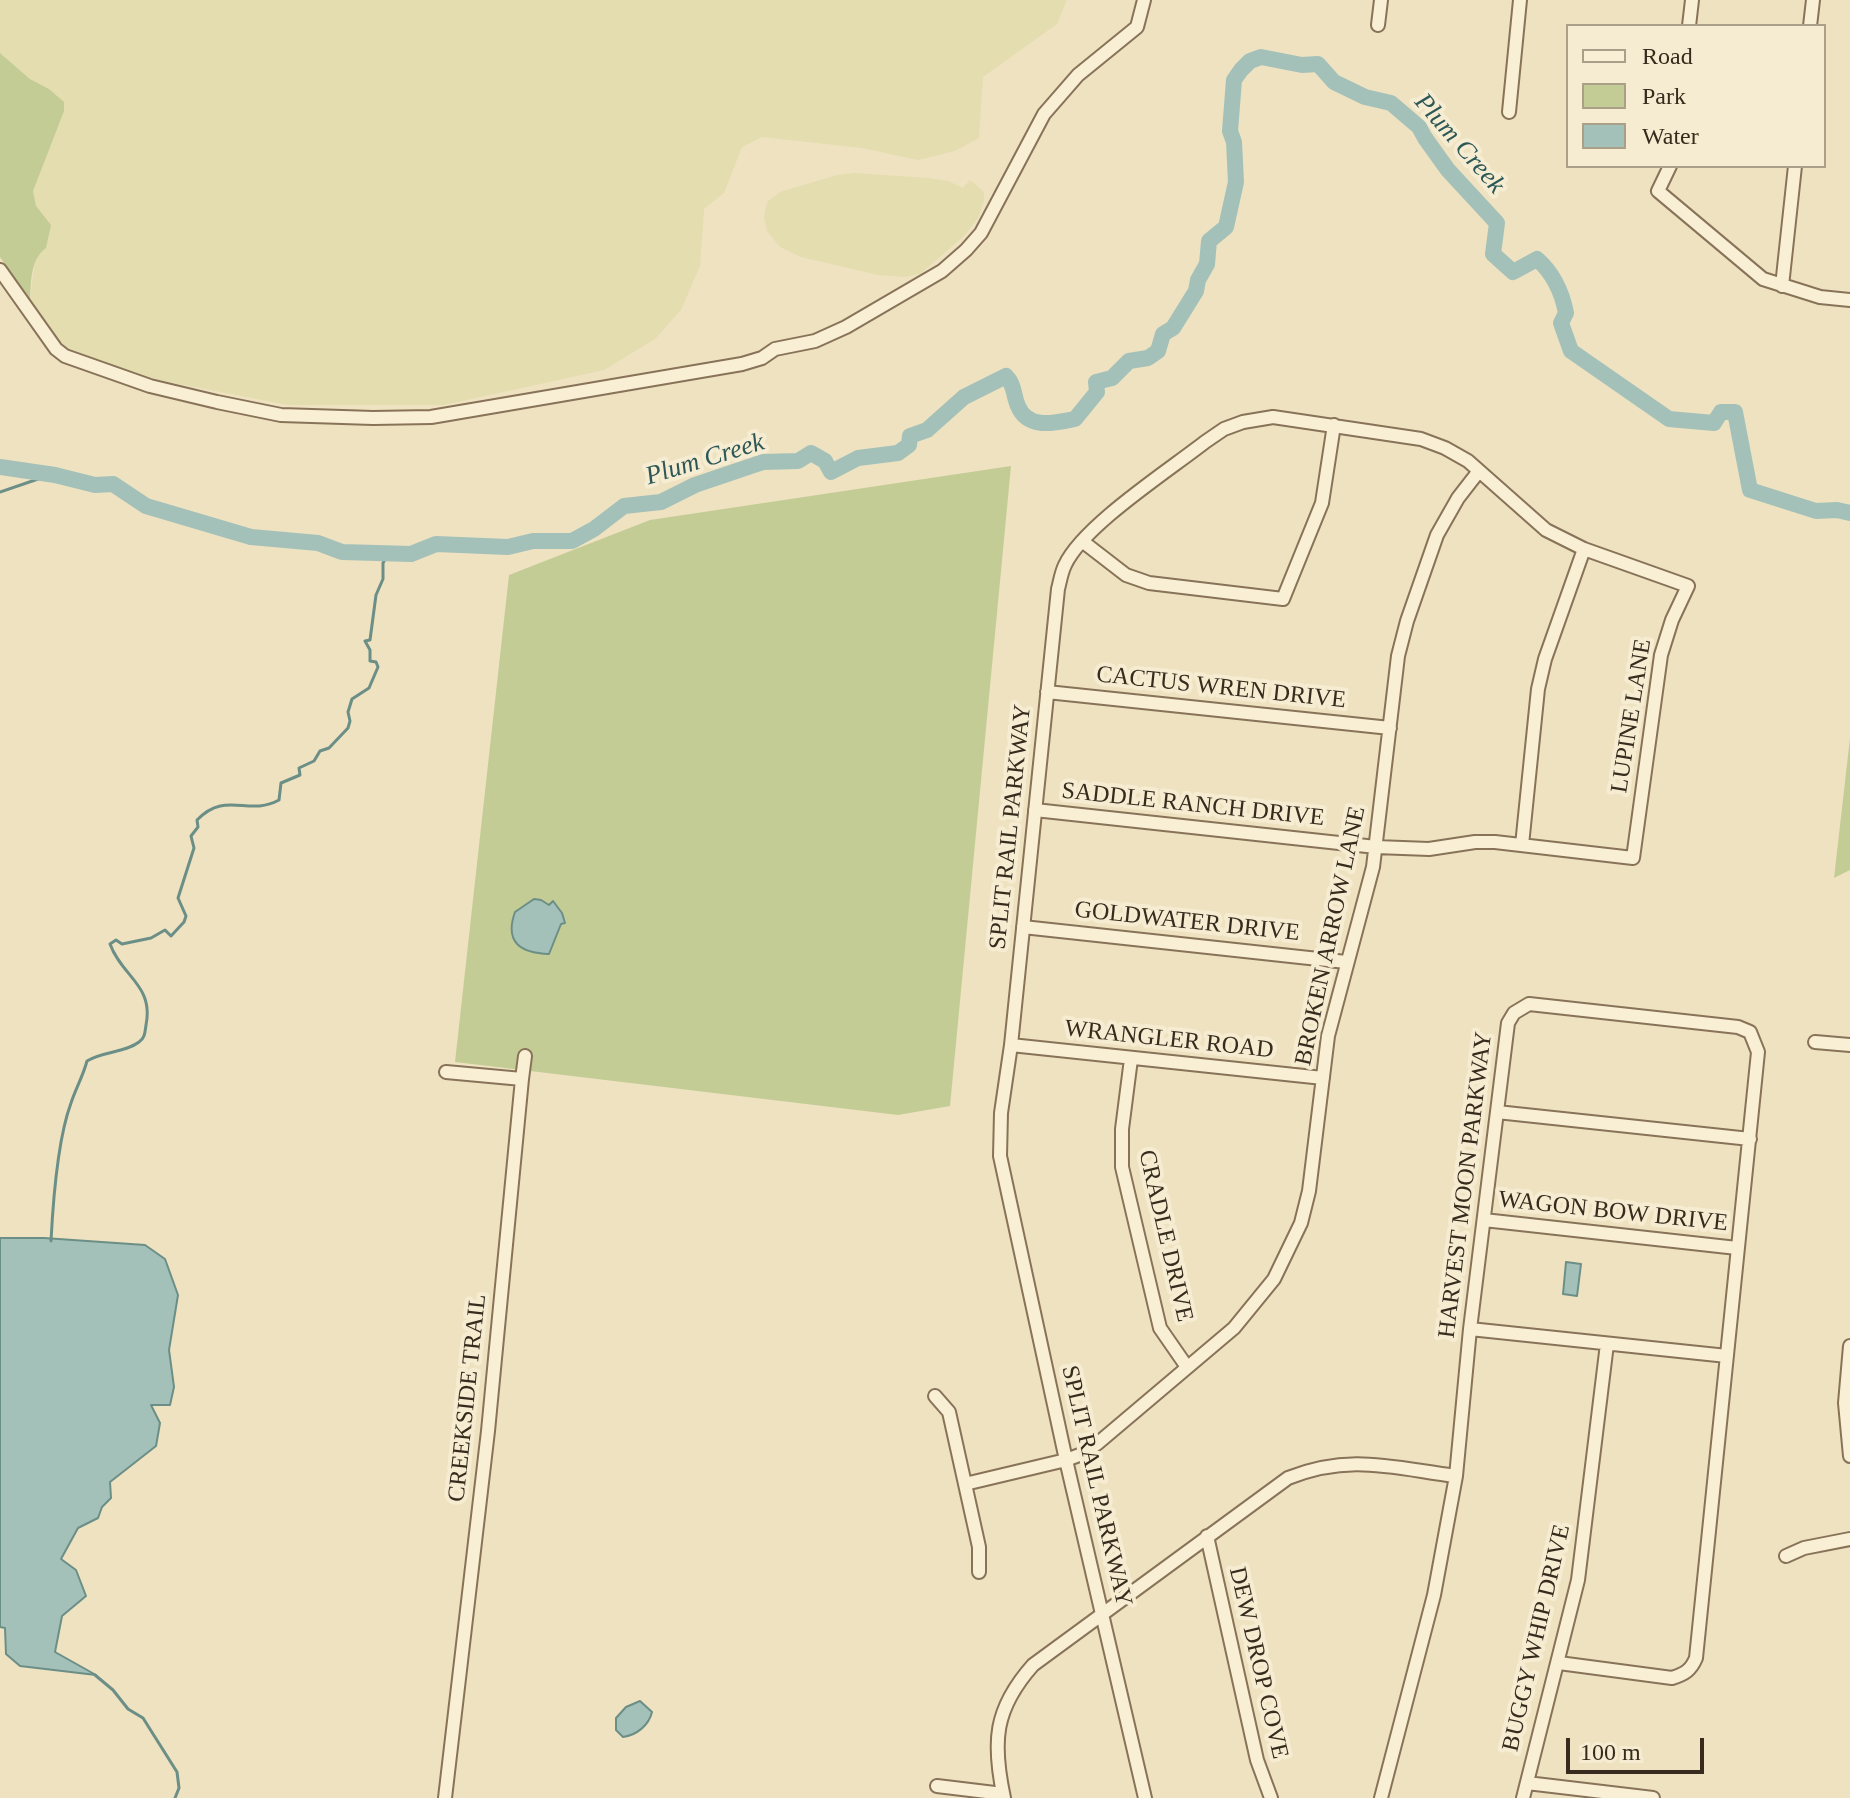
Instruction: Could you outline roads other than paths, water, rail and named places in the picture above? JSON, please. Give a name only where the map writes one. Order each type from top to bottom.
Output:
[{"type":"street","points":[[0,270],[56,349],[65,356],[150,386],[281,415],[431,417],[742,364],[762,358],[775,349],[815,341],[846,327],[942,271],[966,250],[981,233],[1044,114],[1078,75],[1137,27],[1144,0]]},
{"type":"street","points":[[1378,25],[1381,0]]},
{"type":"street","points":[[1509,112],[1520,0]]},
{"type":"street","points":[[1689,24],[1692,0]]},
{"type":"street","points":[[1810,24],[1813,0]]},
{"type":"street","points":[[1669,168],[1658,191],[1763,279],[1820,297],[1850,300]]},
{"type":"street","points":[[1782,286],[1795,168]]},
{"type":"street","name":"SPLIT RAIL PARKWAY","points":[[1145,1798],[1066,1460],[1000,1156],[1001,1113],[1011,1045],[1058,589],[1064,566],[1094,528],[1224,429],[1273,417],[1421,439],[1445,448],[1479,471],[1546,530],[1584,549],[1688,586]]},
{"type":"street","points":[[1082,541],[1126,575],[1149,583],[1283,599],[1322,503],[1334,425]]},
{"type":"street","name":"BROKEN ARROW LANE","points":[[965,1484],[1066,1460],[1098,1443],[1234,1328],[1256,1304],[1289,1251],[1309,1191],[1328,1036],[1373,867],[1398,656],[1437,535],[1458,498],[1479,471]]},
{"type":"street","points":[[1522,845],[1538,689],[1545,659],[1584,549]]},
{"type":"street","name":"LUPINE LANE","points":[[1633,858],[1661,655],[1672,620],[1688,586]]},
{"type":"street","name":"CACTUS WREN DRIVE","points":[[1047,692],[1390,728]]},
{"type":"street","name":"SADDLE RANCH DRIVE","points":[[1035,810],[1376,847],[1429,849],[1475,842],[1633,858]]},
{"type":"street","name":"GOLDWATER DRIVE","points":[[1023,927],[1346,962]]},
{"type":"street","name":"HARVEST MOON PARKWAY","points":[[1381,1798],[1434,1595],[1456,1476],[1470,1329],[1508,1023],[1514,1013],[1529,1004],[1738,1027],[1750,1032],[1758,1052],[1696,1658],[1683,1675],[1672,1678],[1559,1663]]},
{"type":"street","points":[[1815,1042],[1850,1045]]},
{"type":"street","name":"WRANGLER ROAD","points":[[1011,1045],[1323,1078]]},
{"type":"street","name":"CREEKSIDE TRAIL","points":[[445,1798],[488,1433],[525,1056]]},
{"type":"street","name":"CRADLE DRIVE","points":[[1131,1059],[1122,1129],[1122,1167],[1160,1328],[1187,1367]]},
{"type":"street","points":[[446,1072],[522,1079]]},
{"type":"street","points":[[1497,1112],[1750,1139]]},
{"type":"street","name":"WAGON BOW DRIVE","points":[[1484,1220],[1737,1248]]},
{"type":"street","points":[[1470,1329],[1727,1356]]},
{"type":"street","name":"BUGGY WHIP DRIVE","points":[[1523,1798],[1578,1580],[1607,1344]]},
{"type":"street","points":[[1850,1346],[1845,1403],[1850,1456]]},
{"type":"street","points":[[935,1396],[949,1412],[979,1547],[979,1572]]},
{"type":"street","points":[[937,1786],[1003,1796],[996,1750],[998,1726],[1014,1686],[1033,1665],[1288,1478],[1335,1463],[1456,1476]]},
{"type":"street","name":"DEW DROP COVE","points":[[1207,1536],[1257,1760],[1271,1798]]},
{"type":"street","points":[[1786,1556],[1804,1548],[1850,1539]]},
{"type":"street","points":[[1527,1783],[1653,1798]]},
{"type":"water","points":[[534,899],[549,905],[553,901],[565,923],[561,924],[549,954],[523,948],[517,944],[512,932],[515,912]]},
{"type":"water","points":[[0,1238],[145,1245],[165,1259],[178,1295],[169,1350],[174,1387],[170,1405],[151,1405],[160,1423],[156,1446],[110,1482],[111,1498],[102,1507],[98,1518],[78,1528],[61,1559],[76,1570],[86,1596],[62,1616],[55,1652],[96,1675],[20,1666],[6,1654],[5,1628],[0,1627]]},
{"type":"water","points":[[1566,1262],[1581,1264],[1577,1296],[1563,1294]]},
{"type":"water","points":[[640,1701],[652,1712],[650,1717],[642,1729],[623,1737],[616,1730],[616,1718],[626,1707]]},
{"type":"waterway","name":"Plum Creek","points":[[0,467],[95,485],[113,484],[146,506],[251,537],[318,543],[342,552],[411,554],[436,544],[508,547],[533,541],[572,541],[624,506],[661,502],[695,485],[763,462],[798,461],[811,453],[825,461],[831,472],[858,458],[898,453],[909,445],[910,436],[927,430],[964,397],[1006,376],[1022,414],[1028,419],[1042,423],[1075,419],[1097,392],[1096,382],[1112,378],[1129,361],[1148,358],[1158,351],[1163,334],[1173,328],[1196,291],[1207,264],[1209,241],[1226,227],[1236,182],[1234,142],[1230,131],[1234,80],[1250,61],[1261,57],[1302,65],[1318,64],[1334,82],[1365,97],[1391,103],[1419,127],[1448,170],[1497,223],[1493,254],[1513,272],[1537,259],[1548,270],[1564,305],[1566,313],[1561,323],[1571,351],[1669,419],[1714,423],[1721,412],[1735,412],[1750,490],[1816,511],[1850,513]]},
{"type":"waterway","points":[[0,492],[46,474]]},
{"type":"waterway","points":[[51,1241],[59,1152],[66,1117],[87,1061],[133,1046],[144,1037],[145,1032],[145,1000],[110,944],[116,940],[122,944],[151,938],[165,930],[171,936],[186,916],[178,898],[194,848],[191,836],[198,827],[197,820],[218,807],[268,805],[279,800],[281,783],[300,775],[299,768],[314,761],[320,751],[329,748],[348,728],[352,699],[369,688],[378,667],[376,662],[370,661],[370,650],[365,641],[370,640],[376,595],[383,579],[383,563],[389,552]]},
{"type":"waterway","points":[[95,1675],[113,1690],[128,1709],[143,1718],[177,1772],[179,1788],[175,1798]]}]
